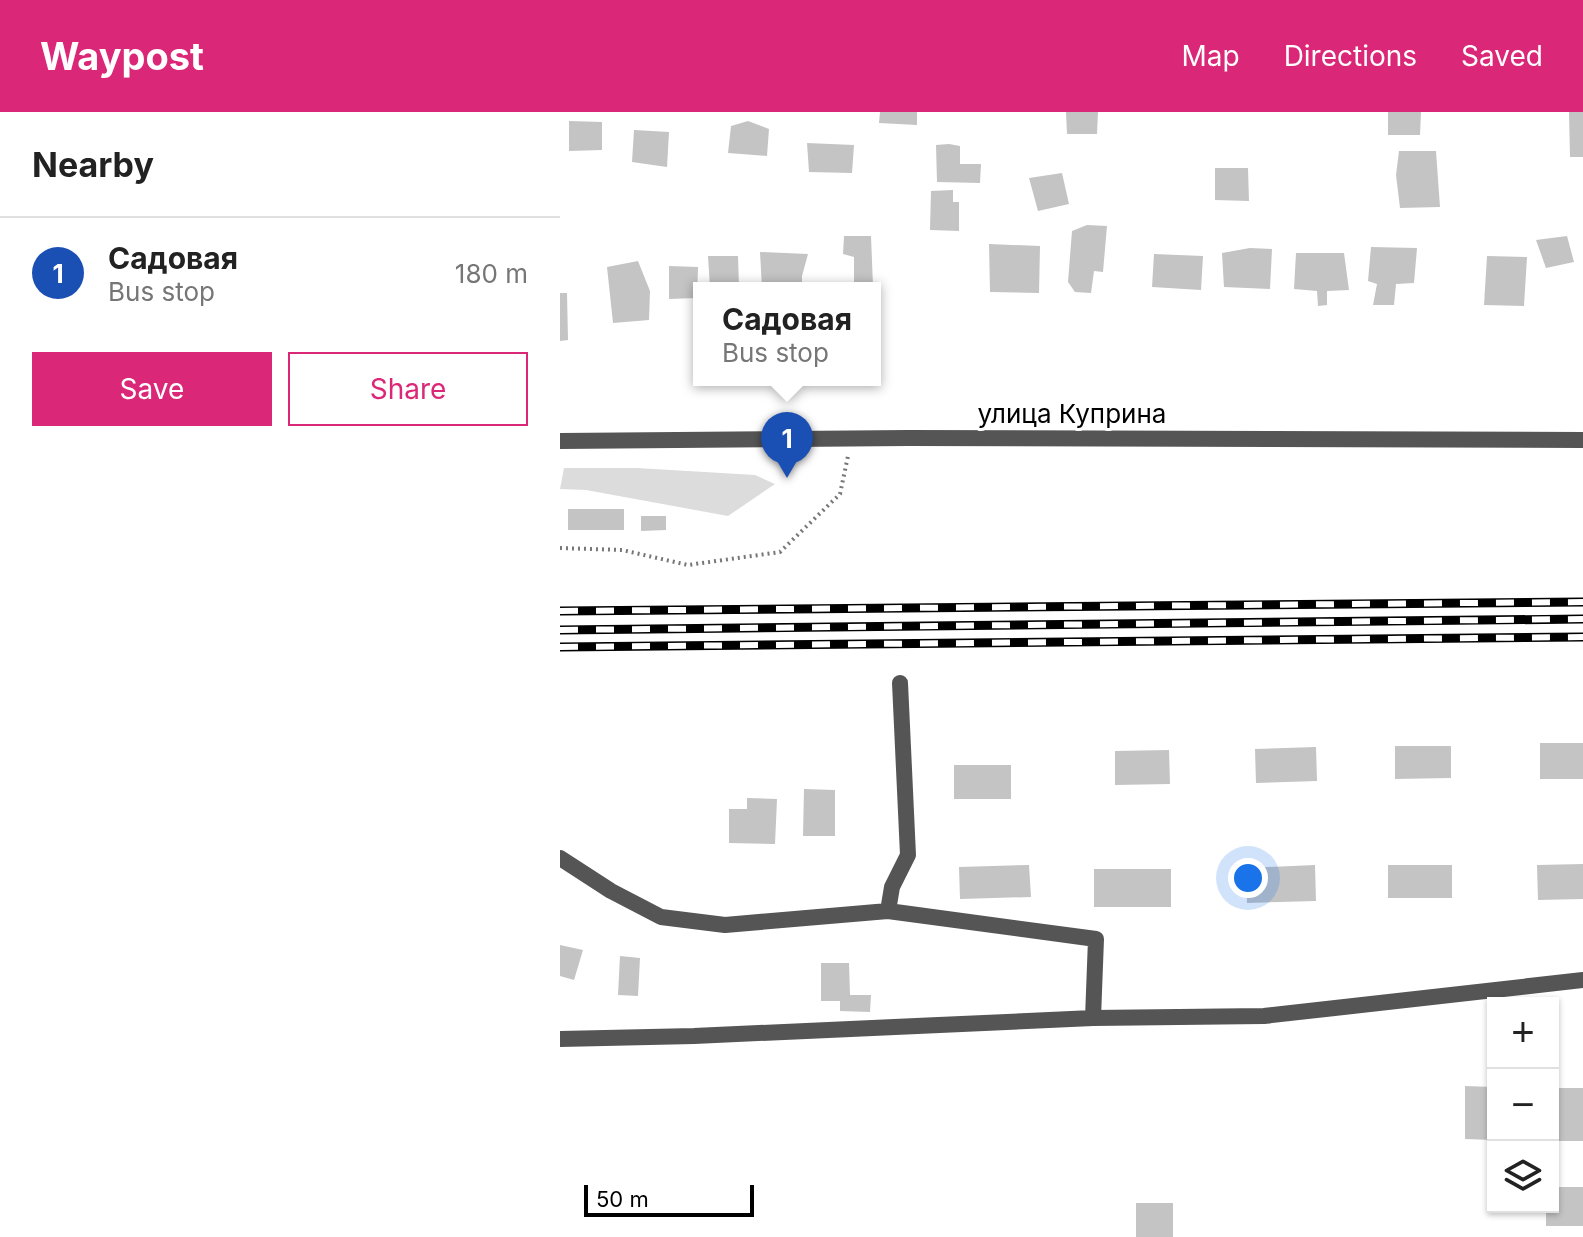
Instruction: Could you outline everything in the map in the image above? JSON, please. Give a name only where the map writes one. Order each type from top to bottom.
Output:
[{"type":"street","name":"улица Куприна","points":[[560,441],[851,438],[1583,440]]},
{"type":"street","points":[[888,911],[892,887],[908,855],[900,683]]},
{"type":"street","points":[[560,858],[611,891],[661,917],[725,925],[888,911],[1096,939],[1093,1018]]},
{"type":"street","points":[[560,1039],[1093,1018],[1264,1016],[1583,980]]},
{"type":"path","points":[[560,548],[622,550],[688,565],[780,552],[840,494],[851,438]]},
{"type":"shaded area","points":[[564,468],[637,468],[755,475],[775,484],[728,516],[586,490],[560,489]]},
{"type":"building","points":[[880,112],[917,112],[917,125],[879,123]]},
{"type":"building","points":[[1066,112],[1098,112],[1097,134],[1067,134]]},
{"type":"building","points":[[1388,112],[1421,112],[1420,135],[1388,135]]},
{"type":"building","points":[[1569,112],[1583,112],[1583,157],[1570,157]]},
{"type":"building","points":[[569,121],[602,122],[602,150],[569,151]]},
{"type":"building","points":[[748,121],[769,129],[767,156],[728,153],[731,126]]},
{"type":"building","points":[[634,130],[669,132],[667,167],[632,162]]},
{"type":"building","points":[[807,143],[854,145],[852,173],[809,172]]},
{"type":"building","points":[[936,145],[960,146],[960,164],[981,164],[980,183],[937,182]]},
{"type":"building","points":[[1399,151],[1436,151],[1440,207],[1400,208],[1396,175]]},
{"type":"building","points":[[1215,168],[1248,168],[1249,201],[1215,200]]},
{"type":"building","points":[[1062,173],[1069,204],[1038,211],[1029,178]]},
{"type":"building","points":[[953,190],[953,202],[959,202],[959,231],[930,230],[931,191]]},
{"type":"building","points":[[1087,225],[1107,226],[1103,272],[1094,271],[1091,293],[1075,292],[1068,282],[1072,231]]},
{"type":"building","points":[[844,236],[871,236],[873,282],[854,282],[854,257],[843,254]]},
{"type":"building","points":[[1567,236],[1574,262],[1546,268],[1536,240]]},
{"type":"building","points":[[989,244],[1040,246],[1039,293],[990,292]]},
{"type":"building","points":[[1371,247],[1417,248],[1414,283],[1396,284],[1394,305],[1373,305],[1377,284],[1368,281]]},
{"type":"building","points":[[1250,248],[1272,249],[1270,289],[1224,287],[1222,253]]},
{"type":"building","points":[[760,252],[808,254],[802,282],[762,282]]},
{"type":"building","points":[[1296,253],[1344,253],[1349,290],[1327,291],[1327,305],[1318,306],[1317,291],[1294,289]]},
{"type":"building","points":[[1154,254],[1203,256],[1201,290],[1152,287]]},
{"type":"building","points":[[708,256],[738,256],[739,282],[710,282]]},
{"type":"building","points":[[1487,256],[1527,257],[1524,306],[1484,305]]},
{"type":"building","points":[[638,261],[650,291],[649,320],[613,323],[607,267]]},
{"type":"building","points":[[669,266],[698,267],[698,282],[693,282],[693,298],[669,299]]},
{"type":"building","points":[[560,293],[567,293],[568,340],[560,341]]},
{"type":"building","points":[[568,509],[624,509],[624,530],[568,530]]},
{"type":"building","points":[[641,516],[666,516],[666,530],[641,531]]},
{"type":"building","points":[[1540,743],[1583,743],[1583,779],[1540,779]]},
{"type":"building","points":[[1395,746],[1451,746],[1451,778],[1395,779]]},
{"type":"building","points":[[1316,747],[1317,781],[1256,783],[1255,749]]},
{"type":"building","points":[[1169,750],[1170,784],[1115,785],[1115,751]]},
{"type":"building","points":[[954,765],[1011,765],[1011,799],[954,799]]},
{"type":"building","points":[[804,789],[835,790],[835,836],[803,836]]},
{"type":"building","points":[[747,798],[777,799],[775,844],[729,843],[729,809],[747,809]]},
{"type":"building","points":[[1583,864],[1583,899],[1538,900],[1537,865]]},
{"type":"building","points":[[1029,865],[1031,897],[960,899],[959,867]]},
{"type":"building","points":[[1315,865],[1316,901],[1247,903],[1246,868]]},
{"type":"building","points":[[1388,865],[1452,865],[1452,898],[1388,898]]},
{"type":"building","points":[[1094,869],[1171,869],[1171,907],[1094,907]]},
{"type":"building","points":[[560,945],[583,950],[574,980],[560,976]]},
{"type":"building","points":[[620,956],[640,958],[638,996],[618,995]]},
{"type":"building","points":[[821,963],[849,963],[850,995],[871,995],[870,1012],[840,1011],[840,1001],[821,1001]]},
{"type":"building","points":[[1465,1086],[1487,1087],[1487,1140],[1465,1139]]},
{"type":"building","points":[[1559,1088],[1583,1088],[1583,1141],[1559,1141]]},
{"type":"building","points":[[1559,1187],[1583,1187],[1583,1226],[1546,1226],[1546,1213],[1559,1213]]},
{"type":"building","points":[[1136,1203],[1173,1203],[1173,1237],[1136,1237]]},
{"type":"railway","points":[[560,611],[1583,602]]},
{"type":"railway","points":[[560,630],[1583,619]]},
{"type":"railway","points":[[560,647],[1583,637]]},
{"type":"place","name":"Садовая","points":[[787,478]]}]
